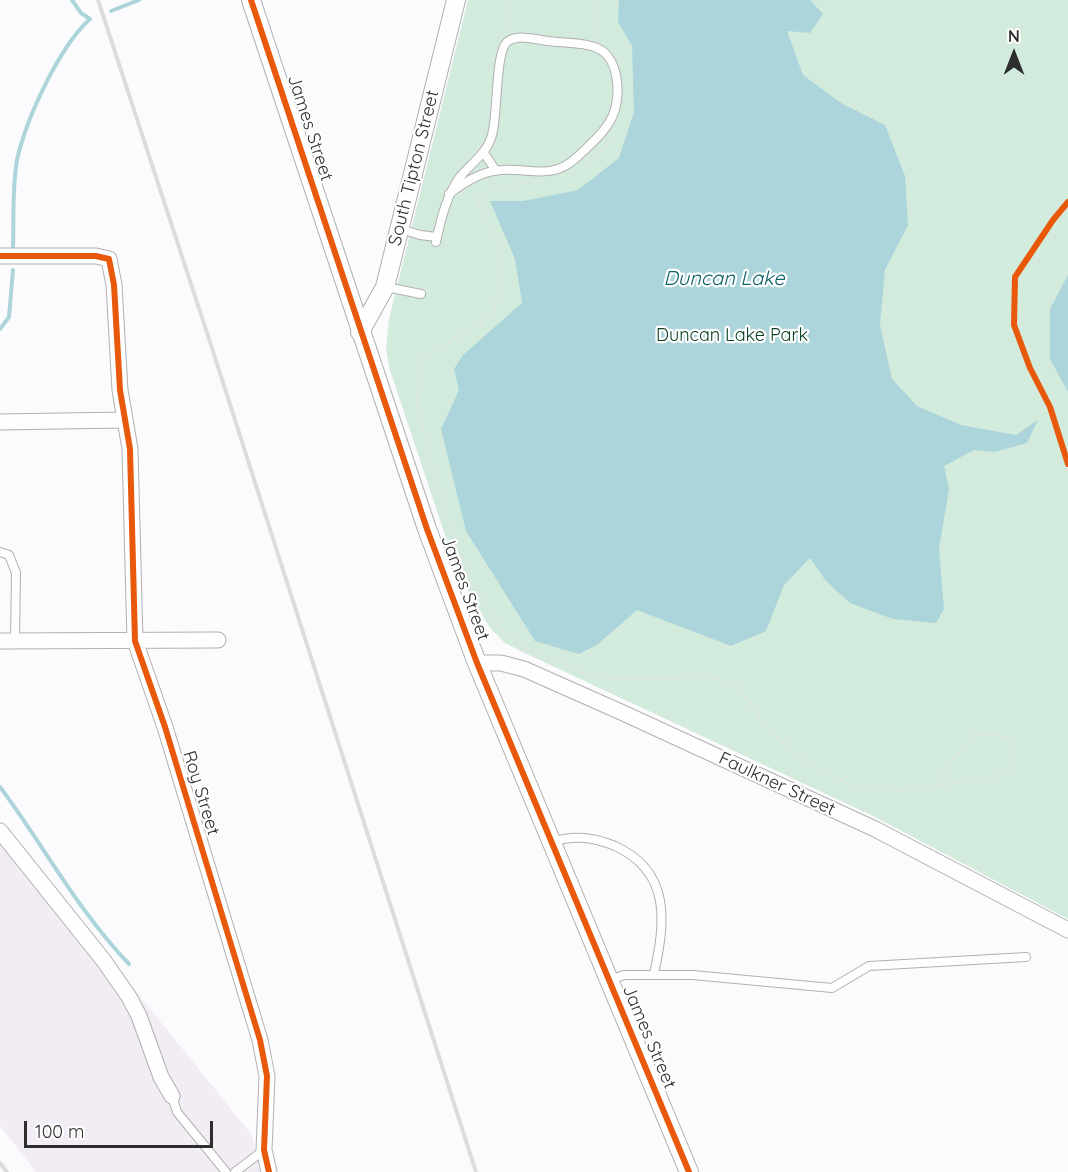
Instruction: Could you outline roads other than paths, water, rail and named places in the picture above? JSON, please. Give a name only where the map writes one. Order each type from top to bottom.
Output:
[{"type":"street","name":"James Street","points":[[251,0],[427,529],[477,663],[689,1172]]},
{"type":"street","name":"South Tipton Street","points":[[360,332],[385,287],[456,0]]},
{"type":"street","name":"Roy Street","points":[[0,256],[90,256],[109,259],[115,303],[118,380],[130,449],[135,641],[165,727],[260,1040],[267,1076],[264,1150],[269,1172]]},
{"type":"street","points":[[0,422],[125,420]]},
{"type":"street","points":[[7,641],[218,640]]},
{"type":"street","name":"Faulkner Street","points":[[477,663],[501,663],[524,669],[621,712],[875,829],[1068,930]]},
{"type":"street","points":[[0,831],[123,988],[134,1006],[161,1077],[172,1096]]},
{"type":"lane","points":[[399,229],[437,239],[449,194],[488,146],[494,124],[498,71],[504,45],[509,40],[526,38],[597,48],[608,56],[617,81],[615,109],[611,120],[601,134],[573,160],[559,170],[548,172],[496,171],[459,186],[449,194]]},
{"type":"lane","points":[[484,153],[496,171]]},
{"type":"lane","points":[[385,287],[421,294]]},
{"type":"lane","points":[[0,552],[9,555],[16,573],[7,641]]},
{"type":"lane","points":[[550,842],[567,837],[601,840],[640,861],[648,871],[658,893],[662,912],[660,945],[654,974]]},
{"type":"lane","points":[[609,981],[624,975],[693,975],[832,988],[869,966],[1026,957]]},
{"type":"lane","points":[[172,1096],[177,1112],[226,1172]]},
{"type":"lane","points":[[235,1172],[264,1150]]},
{"type":"water","name":"Duncan Lake","points":[[619,0],[810,0],[823,14],[810,33],[787,31],[803,75],[841,103],[885,125],[905,176],[908,225],[885,270],[880,325],[892,379],[917,406],[961,425],[1016,435],[1038,420],[1027,443],[995,452],[974,450],[944,466],[949,489],[939,549],[944,609],[936,623],[893,619],[850,603],[826,581],[810,558],[784,585],[766,631],[731,646],[637,610],[597,645],[579,654],[535,641],[466,531],[441,429],[459,390],[454,369],[463,355],[522,303],[515,259],[490,201],[523,201],[578,190],[619,158],[634,112],[632,46],[618,22]]},
{"type":"water","points":[[1068,275],[1068,392],[1050,359],[1050,309]]},
{"type":"waterway","points":[[13,247],[14,181],[21,143],[36,105],[56,65],[78,31],[90,19],[81,13],[72,0]]},
{"type":"waterway","points":[[111,11],[139,0]]},
{"type":"waterway","points":[[0,329],[9,317],[13,270]]},
{"type":"waterway","points":[[0,787],[77,900],[129,964]]},
{"type":"railway","points":[[98,0],[476,1172]]},
{"type":"railway","points":[[0,1163],[7,1172]]},
{"type":"park label","name":"Duncan Lake Park","points":[[732,336]]}]
